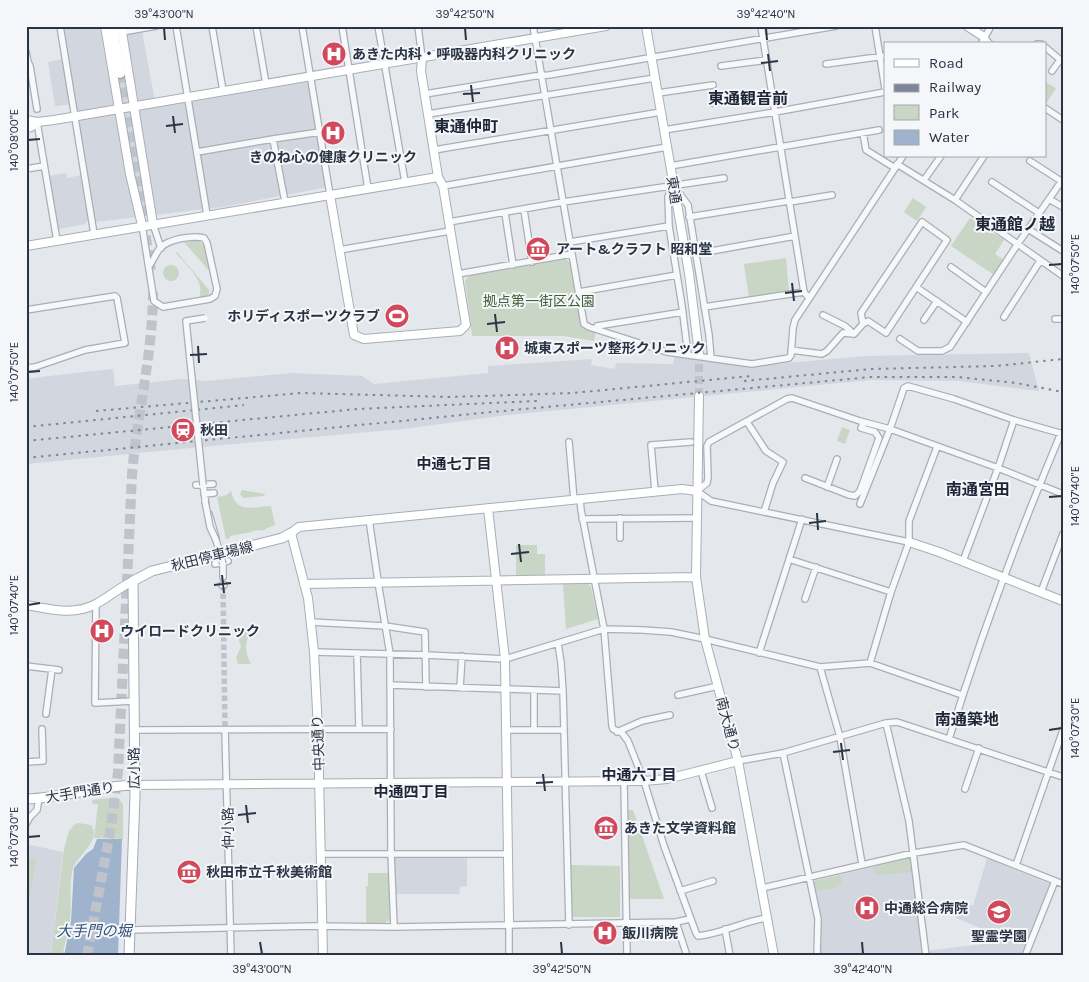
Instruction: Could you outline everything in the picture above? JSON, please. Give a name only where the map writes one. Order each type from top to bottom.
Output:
[{"type":"highway","points":[[112,26],[120,73]]},
{"type":"main road","name":"秋田停車場線","points":[[133,581],[145,574],[160,569],[282,538],[291,533]]},
{"type":"main road","name":"広小路","points":[[129,956],[134,785],[133,581]]},
{"type":"main road","name":"大手門通り","points":[[26,799],[114,786],[134,785]]},
{"type":"street","points":[[60,26],[94,234]]},
{"type":"street","points":[[104,26],[130,174],[142,226],[154,301],[163,307],[210,299],[215,296],[217,289],[207,243],[204,238],[199,236],[174,241],[161,248],[149,266]]},
{"type":"street","points":[[156,26],[121,29],[154,224],[161,248]]},
{"type":"street","points":[[176,26],[207,215]]},
{"type":"street","points":[[212,26],[223,91]]},
{"type":"street","points":[[256,26],[266,84]]},
{"type":"street","points":[[302,26],[354,335],[364,339],[460,331],[466,325],[443,186],[438,177],[421,70],[422,58],[418,26]]},
{"type":"street","points":[[342,26],[368,189]]},
{"type":"street","points":[[378,26],[405,182]]},
{"type":"street","points":[[533,26],[584,324],[596,329],[667,352],[752,364],[789,358],[795,320],[902,158]]},
{"type":"street","points":[[26,120],[37,122],[75,116],[606,26]]},
{"type":"street","name":"東通","points":[[646,26],[689,273],[699,354]]},
{"type":"street","points":[[761,26],[804,292],[809,298]]},
{"type":"street","points":[[425,94],[763,40],[836,26]]},
{"type":"street","points":[[875,26],[883,56],[884,73]]},
{"type":"street","points":[[967,26],[985,42],[991,26]]},
{"type":"street","points":[[1046,48],[1061,61],[1052,71]]},
{"type":"street","points":[[26,52],[37,109]]},
{"type":"street","points":[[826,64],[883,56]]},
{"type":"street","points":[[721,66],[767,60]]},
{"type":"street","points":[[428,114],[656,78]]},
{"type":"street","points":[[658,93],[713,85]]},
{"type":"street","points":[[664,130],[775,112],[884,90]]},
{"type":"street","points":[[712,103],[772,95]]},
{"type":"street","points":[[1046,110],[1063,120]]},
{"type":"street","points":[[434,150],[661,112]]},
{"type":"street","points":[[26,128],[31,127],[37,122]]},
{"type":"street","points":[[37,122],[56,240]]},
{"type":"street","points":[[670,166],[879,130]]},
{"type":"street","points":[[197,152],[320,132]]},
{"type":"street","points":[[863,133],[866,150],[924,180],[1063,276]]},
{"type":"street","points":[[274,139],[285,202]]},
{"type":"street","points":[[443,186],[667,147]]},
{"type":"street","points":[[924,180],[940,158]]},
{"type":"street","points":[[955,200],[983,158]]},
{"type":"street","points":[[900,339],[918,351],[942,351],[950,347],[1062,180],[1030,160]]},
{"type":"street","points":[[26,169],[44,166]]},
{"type":"street","points":[[26,246],[438,177]]},
{"type":"street","points":[[340,250],[563,202],[673,184],[724,178]]},
{"type":"street","points":[[992,182],[1039,213]]},
{"type":"street","points":[[673,184],[688,205],[711,358]]},
{"type":"street","points":[[673,184],[668,197],[669,226],[688,355]]},
{"type":"street","points":[[689,218],[832,195]]},
{"type":"street","points":[[1049,198],[1063,207]]},
{"type":"street","points":[[524,210],[532,262]]},
{"type":"street","points":[[505,213],[513,265]]},
{"type":"street","points":[[854,334],[868,321],[886,333],[947,240],[922,222],[861,312],[863,324]]},
{"type":"street","points":[[570,242],[669,226]]},
{"type":"street","points":[[1028,229],[1063,252]]},
{"type":"street","points":[[695,254],[795,236]]},
{"type":"street","points":[[458,274],[572,254]]},
{"type":"street","points":[[1004,317],[1040,261]]},
{"type":"street","points":[[951,267],[986,292]]},
{"type":"street","points":[[578,292],[677,275]]},
{"type":"street","points":[[916,287],[967,322]]},
{"type":"street","points":[[704,307],[804,292]]},
{"type":"street","points":[[26,310],[115,296],[117,298],[125,343],[86,350],[35,367],[26,367]]},
{"type":"street","points":[[924,320],[937,301]]},
{"type":"street","points":[[596,329],[597,326],[683,312]]},
{"type":"street","points":[[824,315],[845,326],[854,334]]},
{"type":"street","points":[[205,318],[186,321],[200,486],[204,494],[210,527],[226,562],[223,577]]},
{"type":"street","points":[[1055,319],[1063,319]]},
{"type":"street","points":[[791,350],[822,354],[843,333],[854,334]]},
{"type":"street","points":[[860,504],[904,388],[908,386],[954,399],[1014,420],[1062,433],[1039,484],[1004,578],[962,695],[949,739]]},
{"type":"street","points":[[697,491],[699,396]]},
{"type":"street","points":[[697,491],[707,483],[707,446],[709,442],[792,398],[864,422],[890,428],[1063,494]]},
{"type":"street","points":[[963,561],[1014,420]]},
{"type":"street","points":[[747,422],[766,450],[783,462],[773,483],[764,512]]},
{"type":"street","points":[[805,478],[855,496],[860,491],[879,438],[875,432],[862,428],[864,422]]},
{"type":"street","points":[[569,442],[577,499],[604,629],[613,730],[622,733],[628,741],[644,782],[690,919],[698,936],[767,918]]},
{"type":"street","points":[[655,491],[651,445],[691,442]]},
{"type":"street","points":[[870,662],[891,592],[909,542],[909,521],[937,447]]},
{"type":"street","points":[[827,487],[837,459]]},
{"type":"street","points":[[200,486],[213,484]]},
{"type":"street","points":[[291,533],[299,527],[369,519],[682,489],[697,491],[711,500],[909,542],[963,561],[1063,601]]},
{"type":"street","name":"南大通り","points":[[697,491],[696,577],[705,639],[738,761],[774,956]]},
{"type":"street","points":[[204,494],[214,493]]},
{"type":"street","points":[[488,508],[505,659],[508,956]]},
{"type":"street","points":[[620,518],[620,538]]},
{"type":"street","points":[[582,519],[697,518]]},
{"type":"street","points":[[369,519],[390,654],[391,853],[394,928]]},
{"type":"street","points":[[758,653],[802,519]]},
{"type":"street","name":"中央通り","points":[[291,533],[308,598],[314,652],[318,730],[322,956]]},
{"type":"street","points":[[1041,592],[1063,534]]},
{"type":"street","points":[[789,559],[891,592]]},
{"type":"street","points":[[215,564],[226,562]]},
{"type":"street","points":[[805,599],[816,568]]},
{"type":"street","points":[[304,584],[378,581],[696,577]]},
{"type":"street","points":[[26,605],[71,611],[84,609],[133,581]]},
{"type":"street","points":[[96,603],[95,703],[133,701]]},
{"type":"street","points":[[310,622],[385,626],[425,632],[427,655],[426,687]]},
{"type":"street","points":[[314,652],[505,659],[604,629],[671,632],[820,667],[870,662],[962,695]]},
{"type":"street","points":[[558,644],[563,692],[569,925]]},
{"type":"street","points":[[357,653],[359,729]]},
{"type":"street","points":[[460,688],[462,656]]},
{"type":"street","points":[[26,666],[59,670]]},
{"type":"street","points":[[820,667],[840,737],[862,864]]},
{"type":"street","points":[[46,714],[52,669]]},
{"type":"street","points":[[390,685],[563,692]]},
{"type":"street","points":[[678,695],[718,686]]},
{"type":"street","points":[[534,691],[534,730]]},
{"type":"street","points":[[617,732],[642,721],[670,715]]},
{"type":"street","points":[[134,785],[644,782],[667,779],[738,761],[783,753],[886,723],[897,722],[979,748],[1063,778]]},
{"type":"street","points":[[886,723],[909,821],[926,956]]},
{"type":"street","points":[[26,762],[43,761],[42,729]]},
{"type":"street","points":[[134,730],[391,729]]},
{"type":"street","name":"仲小路","points":[[225,730],[231,956]]},
{"type":"street","points":[[506,730],[564,730]]},
{"type":"street","points":[[1016,865],[1063,730]]},
{"type":"street","points":[[965,789],[979,748]]},
{"type":"street","points":[[783,753],[811,877],[818,919],[817,956]]},
{"type":"street","points":[[701,771],[712,808]]},
{"type":"street","points":[[624,782],[627,956]]},
{"type":"street","points":[[26,824],[28,815],[37,810],[39,798]]},
{"type":"street","points":[[762,888],[862,864],[964,845],[1063,884]]},
{"type":"street","points":[[320,854],[507,854]]},
{"type":"street","points":[[680,891],[713,881]]},
{"type":"street","points":[[1025,956],[1055,881]]},
{"type":"street","points":[[130,930],[230,927],[322,926],[394,928],[509,924],[569,925],[676,922],[690,919]]},
{"type":"street","points":[[676,922],[687,956]]},
{"type":"street","points":[[726,929],[730,956]]},
{"type":"shaded area","points":[[58,26],[141,26],[155,101],[309,75],[328,187],[223,207],[96,222],[75,104],[55,106],[48,62],[63,59]]},
{"type":"shaded area","points":[[66,173],[67,178],[81,175],[88,220],[85,224],[59,229],[57,228],[49,176]]},
{"type":"shaded area","points":[[1029,353],[1039,391],[959,381],[870,380],[508,415],[403,429],[26,464],[26,379],[49,376],[113,369],[115,386],[183,379],[206,381],[291,373],[362,376],[374,384],[488,373],[488,366],[592,359],[591,365],[615,369],[616,363],[673,364],[675,356],[754,366],[865,356]]},
{"type":"shaded area","points":[[26,844],[63,852],[51,956],[26,956]]},
{"type":"shaded area","points":[[395,856],[467,857],[467,886],[460,887],[459,894],[395,894]]},
{"type":"shaded area","name":"中通総合病院","points":[[911,858],[923,956],[820,956],[820,936],[814,881]]},
{"type":"shaded area","name":"聖霊学園","points":[[987,858],[1050,884],[1022,956],[926,956],[925,951],[984,944],[985,930],[956,918],[962,903],[973,906]]},
{"type":"green space","points":[[1046,83],[1056,88],[1046,104]]},
{"type":"green space","points":[[913,198],[926,207],[917,221],[904,212]]},
{"type":"green space","points":[[970,218],[1004,240],[995,254],[1004,260],[994,275],[951,246]]},
{"type":"green space","points":[[197,240],[206,250],[210,272],[184,242]]},
{"type":"green space","points":[[177,252],[209,290],[207,296],[199,298],[200,285],[190,268]]},
{"type":"green space","points":[[786,258],[789,292],[749,298],[744,264]]},
{"type":"green space","name":"拠点第一街区公園","points":[[566,259],[570,263],[581,325],[596,331],[594,341],[563,336],[472,336],[465,281],[469,276]]},
{"type":"green space","points":[[171,265],[179,273],[171,281],[163,273]]},
{"type":"green space","points":[[842,427],[850,430],[845,444],[837,441]]},
{"type":"green space","points":[[242,490],[265,494],[264,496],[243,498],[240,494]]},
{"type":"green space","points":[[231,491],[237,503],[246,508],[271,506],[275,525],[265,530],[230,536],[230,538],[226,539],[217,497],[227,495]]},
{"type":"green space","points":[[516,545],[537,545],[537,554],[545,554],[545,576],[516,576]]},
{"type":"green space","points":[[587,583],[591,587],[598,619],[566,629],[563,584]]},
{"type":"green space","points":[[238,632],[249,632],[250,634],[246,649],[251,664],[238,664],[236,658],[241,646],[237,635]]},
{"type":"green space","points":[[117,797],[123,804],[123,839],[94,838],[98,804],[93,804],[92,800]]},
{"type":"green space","points":[[625,810],[633,810],[664,899],[627,899]]},
{"type":"green space","points":[[78,823],[91,825],[94,830],[94,836],[72,872],[70,921],[63,956],[51,956],[64,849],[69,831]]},
{"type":"green space","points":[[26,857],[36,860],[30,895],[26,893]]},
{"type":"green space","points":[[911,858],[912,872],[875,874],[873,867]]},
{"type":"green space","points":[[571,865],[620,866],[620,917],[571,917]]},
{"type":"green space","points":[[368,873],[389,873],[390,920],[385,923],[366,924]]},
{"type":"green space","points":[[841,875],[842,884],[835,888],[817,891],[814,881]]},
{"type":"water","name":"大手門の堀","points":[[97,839],[122,839],[118,956],[64,956],[71,922],[74,868],[93,849]]},
{"type":"tunnel","points":[[120,73],[151,270]]},
{"type":"tunnel","points":[[87,956],[111,827],[118,772],[132,475],[148,361],[153,292]]},
{"type":"tunnel","points":[[699,354],[699,396]]},
{"type":"tunnel","points":[[223,585],[225,730]]},
{"type":"railway","points":[[744,381],[871,369],[996,366],[1063,359]]},
{"type":"railway","points":[[96,411],[301,393],[451,397],[573,393],[751,376]]},
{"type":"railway","points":[[26,458],[871,377],[957,377],[1016,383],[1063,392]]},
{"type":"railway","points":[[26,441],[357,409],[537,401]]},
{"type":"railway","points":[[26,427],[244,405]]},
{"type":"place","name":"あきた内科・呼吸器内科クリニック","points":[[334,54]]},
{"type":"place","name":"きのね心の健康クリニック","points":[[333,133]]},
{"type":"place","name":"アート&クラフト 昭和堂","points":[[538,249]]},
{"type":"place","name":"ホリディスポーツクラブ","points":[[397,316]]},
{"type":"place","name":"城東スポーツ整形クリニック","points":[[507,348]]},
{"type":"place","name":"秋田","points":[[183,430]]},
{"type":"place","name":"ウイロードクリニック","points":[[102,631]]},
{"type":"place","name":"あきた文学資料館","points":[[606,828]]},
{"type":"place","name":"秋田市立千秋美術館","points":[[189,872]]},
{"type":"place","name":"中通総合病院","points":[[867,908]]},
{"type":"place","name":"聖霊学園","points":[[999,912]]},
{"type":"place","name":"飯川病院","points":[[605,933]]},
{"type":"district","name":"東通観音前","points":[[748,98]]},
{"type":"district","name":"東通仲町","points":[[466,126]]},
{"type":"district","name":"東通館ノ越","points":[[1015,224]]},
{"type":"district","name":"中通七丁目","points":[[454,464]]},
{"type":"district","name":"南通宮田","points":[[978,489]]},
{"type":"district","name":"南通築地","points":[[967,719]]},
{"type":"district","name":"中通六丁目","points":[[639,775]]},
{"type":"district","name":"中通四丁目","points":[[411,792]]}]
